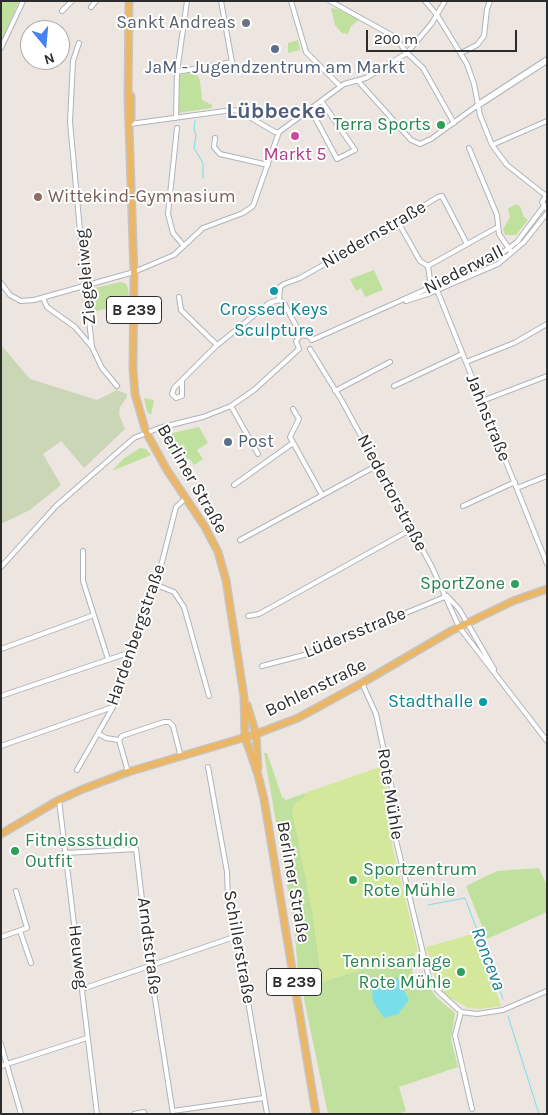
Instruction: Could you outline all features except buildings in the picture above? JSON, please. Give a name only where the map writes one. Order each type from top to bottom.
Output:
[{"type":"main road","name":"Berliner Straße","points":[[129,1],[129,90],[134,272],[133,369],[135,394],[146,432],[205,527],[222,566],[244,697],[245,737],[258,775],[273,849],[316,1114]]},
{"type":"main road","name":"Bohlenstraße","points":[[1,834],[59,800],[128,772],[256,734],[306,714],[362,684],[451,631],[547,589]]},
{"type":"main road","name":"Berliner Straße","points":[[244,697],[256,734],[258,775]]},
{"type":"street","points":[[1,48],[23,1]]},
{"type":"street","points":[[62,11],[72,1]]},
{"type":"street","points":[[91,7],[96,1]]},
{"type":"street","points":[[176,118],[177,72],[187,1]]},
{"type":"street","points":[[177,72],[229,64],[232,58],[221,1]]},
{"type":"street","points":[[291,1],[306,52],[340,86]]},
{"type":"street","points":[[330,1],[383,29],[394,37],[423,68],[454,123]]},
{"type":"street","points":[[425,1],[437,15],[471,72],[478,105],[492,145],[507,165],[546,194],[542,202],[546,209]]},
{"type":"street","points":[[1,283],[10,295],[21,301],[43,298],[134,272],[164,260],[211,224],[252,208],[257,199],[279,132],[322,102],[340,86],[348,82],[359,82],[407,53],[437,15],[444,1]]},
{"type":"street","points":[[461,53],[477,45],[484,36],[490,1]]},
{"type":"street","name":"Ziegeleiweg","points":[[79,43],[73,61],[70,122],[85,285],[92,347],[102,368],[117,386]]},
{"type":"street","points":[[359,82],[411,140],[420,144],[547,60]]},
{"type":"street","points":[[310,110],[337,159],[355,150],[322,102]]},
{"type":"street","points":[[130,124],[232,110],[239,111],[275,132],[279,132]]},
{"type":"street","points":[[492,145],[547,122]]},
{"type":"street","points":[[177,128],[168,214],[173,233],[184,246]]},
{"type":"street","points":[[215,138],[214,147],[220,154],[268,165]]},
{"type":"street","points":[[469,148],[497,214],[496,228],[512,254]]},
{"type":"street","name":"Niedernstraße","points":[[279,300],[280,287],[284,284],[300,278],[442,196],[467,244]]},
{"type":"street","name":"Niederwall","points":[[312,340],[480,266],[510,248],[546,209]]},
{"type":"street","name":"Niederwall","points":[[398,303],[492,268],[512,254],[546,209]]},
{"type":"street","points":[[398,222],[420,261],[428,266],[431,287]]},
{"type":"street","points":[[428,266],[496,228]]},
{"type":"street","name":"Jahnstraße","points":[[436,290],[547,564]]},
{"type":"street","points":[[43,298],[47,307],[75,327],[92,347]]},
{"type":"street","points":[[179,298],[181,310],[217,345]]},
{"type":"street","points":[[182,380],[217,345],[270,303],[279,300],[284,303],[301,335]]},
{"type":"street","points":[[466,362],[514,343],[547,324]]},
{"type":"street","points":[[299,349],[304,351],[310,349],[312,340],[307,335],[301,335]]},
{"type":"street","points":[[299,349],[296,341],[301,335]]},
{"type":"street","points":[[1,568],[56,506],[112,456],[138,436],[146,432],[203,417],[231,406],[254,390],[299,349]]},
{"type":"street","name":"Niedertorstraße","points":[[310,349],[335,391],[446,596],[448,605],[459,627],[494,669]]},
{"type":"street","name":"Jahnstraße","points":[[394,386],[462,354]]},
{"type":"street","points":[[335,391],[390,362]]},
{"type":"street","points":[[482,402],[547,376]]},
{"type":"street","points":[[231,406],[258,454]]},
{"type":"street","points":[[293,409],[299,419],[290,432],[293,443],[322,495]]},
{"type":"street","points":[[234,485],[293,443]]},
{"type":"street","points":[[240,540],[376,466]]},
{"type":"street","points":[[517,488],[547,476]]},
{"type":"street","name":"Jahnstraße","points":[[464,506],[515,482]]},
{"type":"street","name":"Hardenbergstraße","points":[[77,770],[113,707],[133,654],[176,507],[186,498]]},
{"type":"street","points":[[248,616],[259,614],[410,530]]},
{"type":"street","points":[[83,551],[82,581],[108,659]]},
{"type":"street","points":[[154,584],[174,592],[184,607],[209,696]]},
{"type":"street","name":"Niedertorstraße","points":[[446,596],[454,602],[494,669]]},
{"type":"street","name":"Lüdersstraße","points":[[262,666],[304,655],[446,596]]},
{"type":"street","points":[[1,649],[94,615]]},
{"type":"street","points":[[1,696],[108,659],[128,653],[133,654]]},
{"type":"street","points":[[494,669],[547,741]]},
{"type":"street","name":"Rote Mühle","points":[[362,684],[373,706],[387,764],[393,796],[394,832],[429,978],[437,990],[461,1012]]},
{"type":"street","points":[[1,746],[113,707]]},
{"type":"street","points":[[119,740],[122,736],[169,722],[173,726],[181,757]]},
{"type":"street","points":[[99,734],[106,738],[119,740]]},
{"type":"street","points":[[119,740],[128,772]]},
{"type":"street","name":"Schillerstraße","points":[[208,766],[227,872],[228,901],[237,936],[267,1114]]},
{"type":"street","name":"Heuweg","points":[[59,800],[97,1114]]},
{"type":"street","name":"Arndtstraße","points":[[66,853],[136,849],[150,967],[173,1112]]},
{"type":"street","points":[[1,937],[28,928],[16,891]]},
{"type":"street","points":[[20,931],[31,964]]},
{"type":"street","points":[[82,989],[237,936]]},
{"type":"street","points":[[472,1109],[455,1035],[461,1012],[477,1014],[503,1010],[547,991]]},
{"type":"street","points":[[1,1066],[87,1038]]},
{"type":"street","points":[[1,1044],[21,1114]]},
{"type":"street","points":[[173,1112],[264,1098]]},
{"type":"street","points":[[134,1114],[144,1112]]},
{"type":"green space","points":[[1,1],[19,1],[1,42]]},
{"type":"green space","points":[[331,8],[338,9],[359,20],[351,26],[348,34],[342,33],[335,25]]},
{"type":"green space","points":[[298,40],[300,50],[288,53],[288,43]]},
{"type":"green space","points":[[196,72],[200,81],[202,100],[212,105],[212,108],[178,113],[179,75]]},
{"type":"green space","points":[[516,204],[520,206],[524,217],[528,220],[516,235],[505,235],[503,229],[510,217],[508,209]]},
{"type":"green space","points":[[374,270],[383,290],[365,297],[361,288],[356,291],[350,279]]},
{"type":"green space","points":[[121,282],[126,284],[128,288],[129,302],[90,313],[88,296],[90,289]]},
{"type":"green space","points":[[1,345],[30,379],[97,400],[117,390],[127,394],[127,397],[120,407],[119,414],[125,429],[84,468],[61,441],[43,454],[61,485],[30,510],[1,524]]},
{"type":"green space","points":[[144,398],[154,400],[151,415],[147,412]]},
{"type":"green space","points":[[199,427],[208,443],[197,450],[203,459],[194,465],[189,458],[176,465],[167,448],[165,441],[167,437],[173,433]]},
{"type":"green space","points":[[140,448],[146,449],[151,455],[112,471],[124,458]]},
{"type":"green space","points":[[264,753],[267,753],[282,797],[286,800],[305,793],[313,916],[322,982],[415,952],[412,970],[416,984],[429,987],[437,998],[455,1013],[451,1039],[458,1067],[399,1087],[406,1111],[398,1114],[328,1114],[298,970],[294,925]]},
{"type":"green space","name":"Sportzentrum Rote Mühle","points":[[383,766],[389,803],[392,845],[418,951],[322,982],[313,916],[292,811],[295,803],[304,798],[305,793]]},
{"type":"green space","points":[[539,868],[547,886],[547,912],[487,939],[466,886],[497,871]]},
{"type":"green space","name":"Tennisanlage Rote Mühle","points":[[473,934],[501,1006],[480,1009],[468,1008],[447,996],[435,978],[426,947]]},
{"type":"water","points":[[397,977],[409,1000],[398,1014],[384,1018],[373,1002],[372,990],[375,982],[384,983]]},
{"type":"waterway","name":"Ronceva","points":[[195,121],[194,129],[196,135],[194,148],[203,163],[203,178]]},
{"type":"waterway","name":"Ronceva","points":[[428,905],[465,898],[503,999]]},
{"type":"waterway","name":"Ronceva","points":[[508,1016],[539,1114]]},
{"type":"place","name":"Sankt Andreas","points":[[246,23]]},
{"type":"place","name":"JaM - Jugendzentrum am Markt","points":[[275,49]]},
{"type":"place","name":"Terra Sports","points":[[441,125]]},
{"type":"place","name":"Markt 5","points":[[295,136]]},
{"type":"place","name":"Wittekind-Gymnasium","points":[[38,197]]},
{"type":"place","name":"Crossed Keys Sculpture","points":[[274,291]]},
{"type":"place","name":"Post","points":[[228,442]]},
{"type":"place","name":"SportZone","points":[[515,584]]},
{"type":"place","name":"Stadthalle","points":[[483,702]]},
{"type":"place","name":"Fitnessstudio Outfit","points":[[15,851]]},
{"type":"place","name":"Sportzentrum Rote Mühle","points":[[353,880]]},
{"type":"place","name":"Tennisanlage Rote Mühle","points":[[461,972]]},
{"type":"district","name":"Lübbecke","points":[[276,112]]}]
